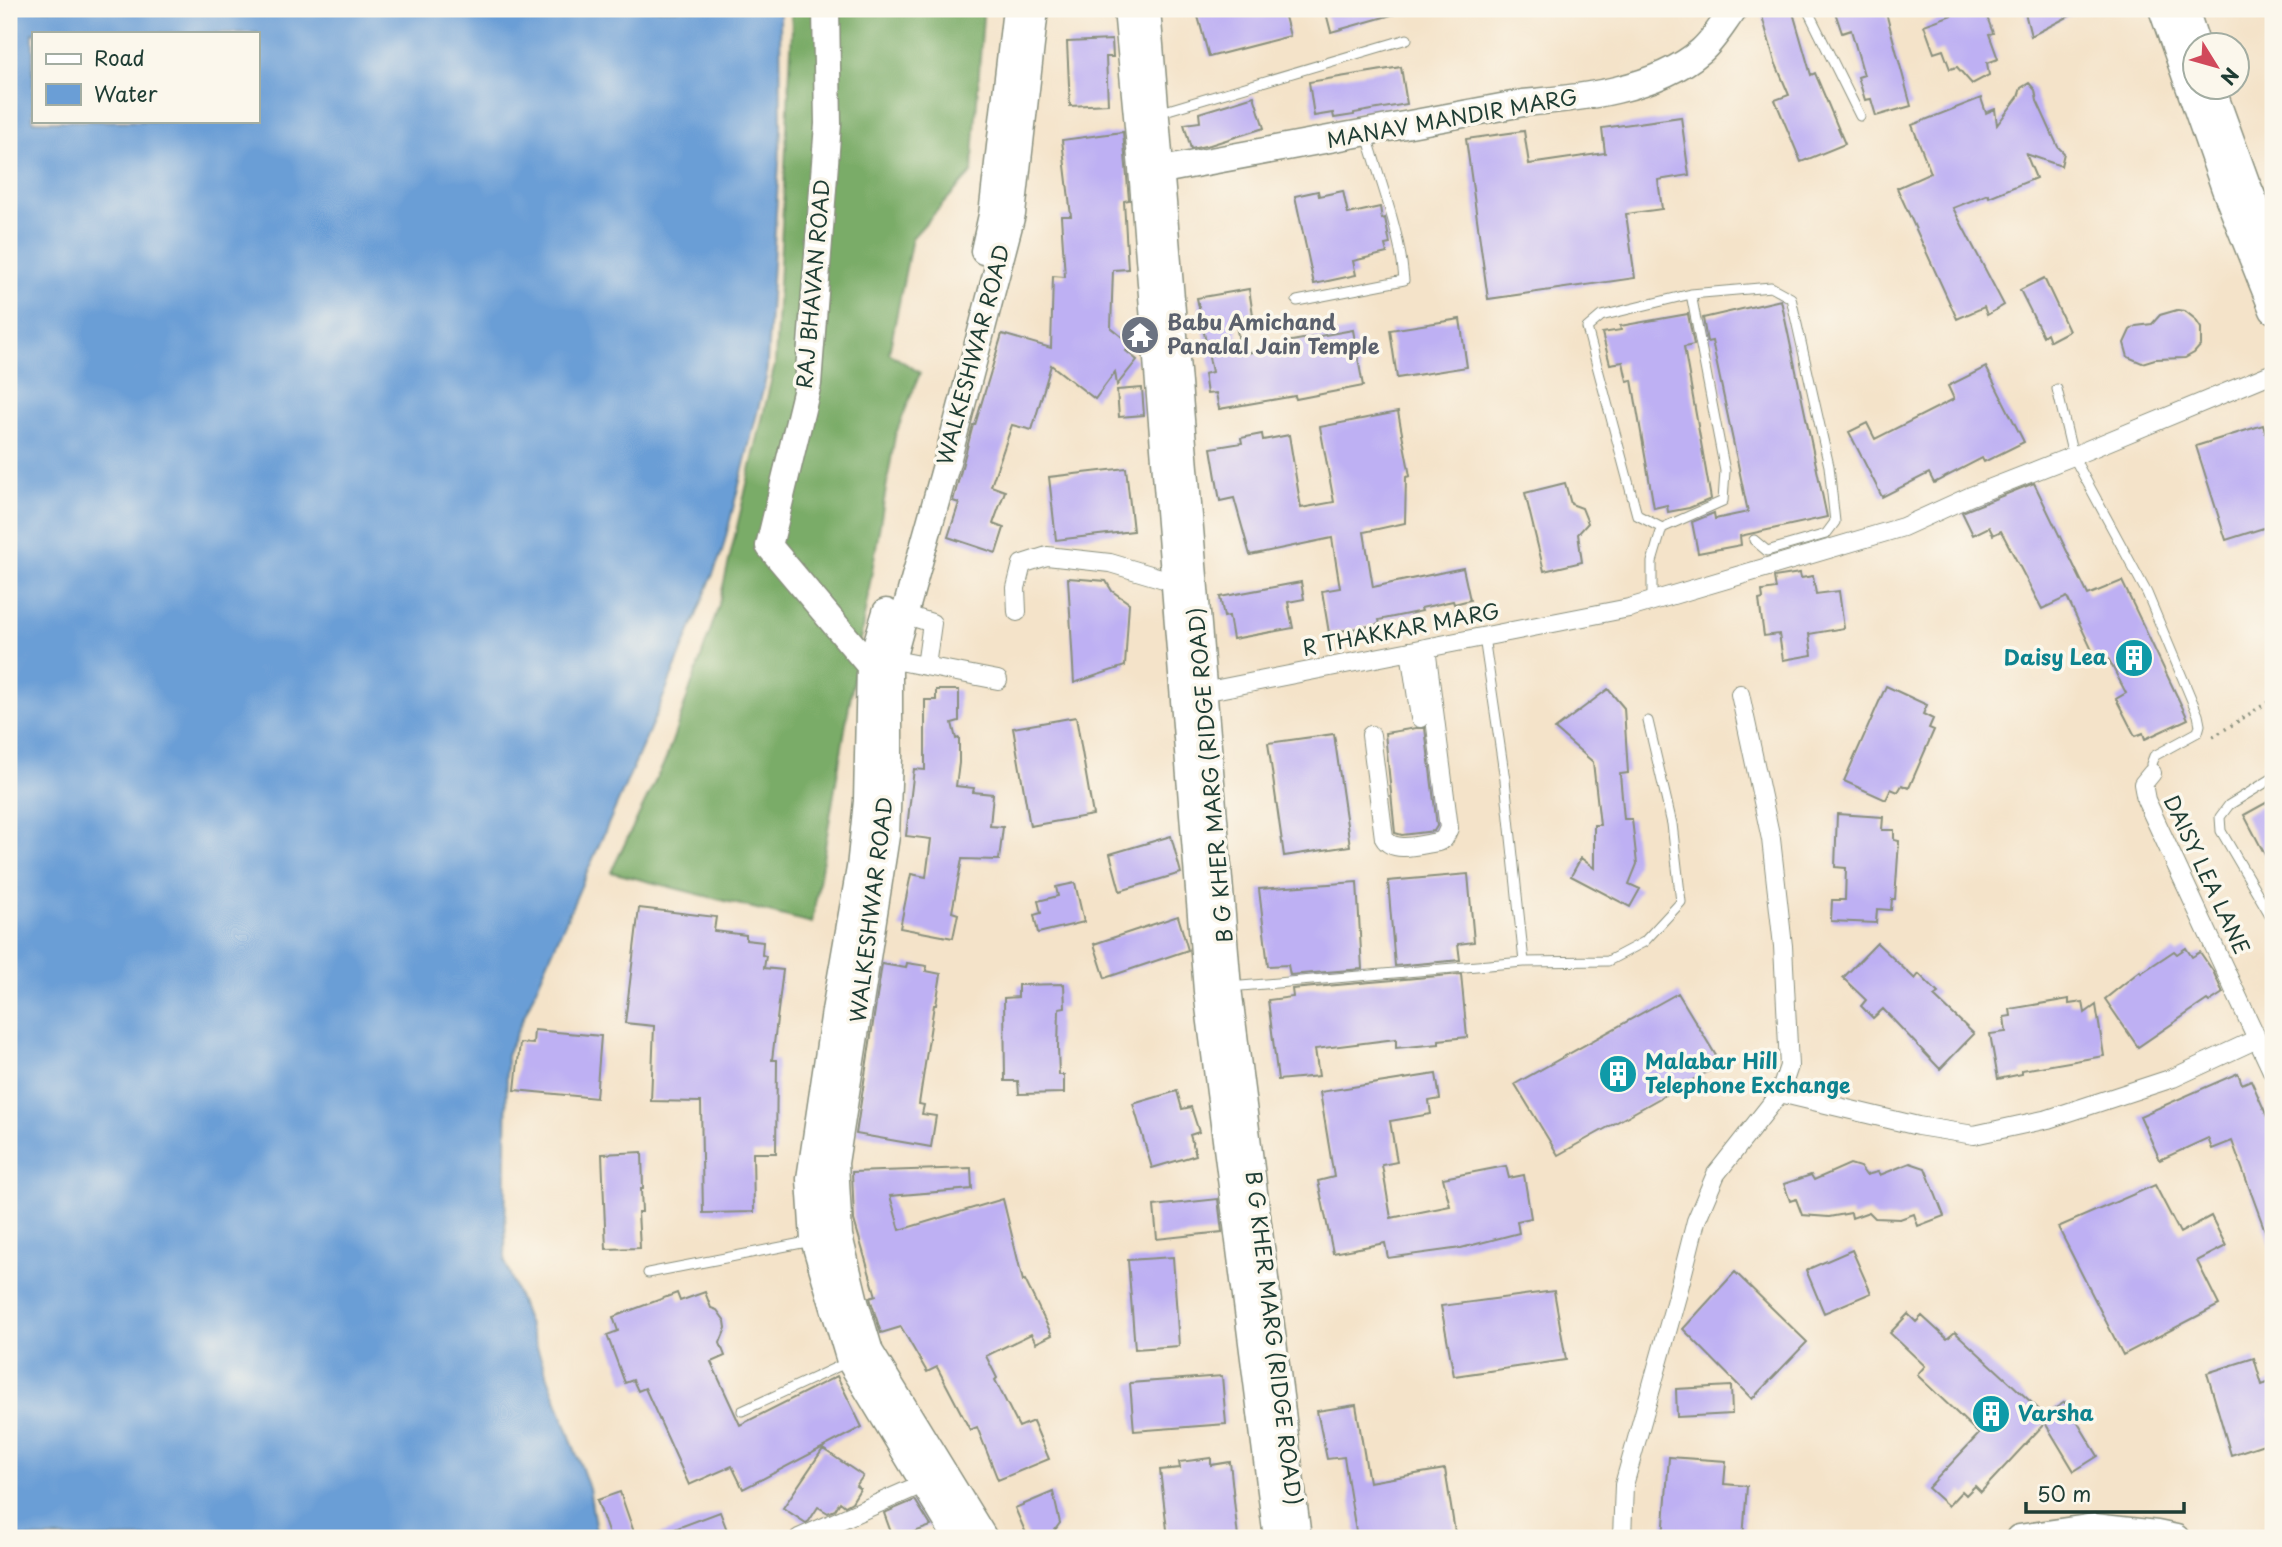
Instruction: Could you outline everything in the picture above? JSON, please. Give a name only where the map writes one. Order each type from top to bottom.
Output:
[{"type":"main road","name":"RAJ BHAVAN ROAD","points":[[826,9],[828,124],[808,384],[769,546],[881,663]]},
{"type":"main road","name":"WALKESHWAR ROAD","points":[[957,1538],[915,1422],[860,1357],[855,1302],[826,1238],[810,1179],[860,869],[881,663],[992,215],[1016,9]]},
{"type":"main road","name":"WALKESHWAR ROAD","points":[[895,611],[945,469],[1012,214],[1035,9]]},
{"type":"main road","name":"B G KHER MARG (RIDGE ROAD)","points":[[1127,9],[1152,168],[1217,989],[1276,1538]]},
{"type":"main road","name":"B G KHER MARG (RIDGE ROAD)","points":[[1147,9],[1157,114],[1152,168],[1174,582],[1193,694]]},
{"type":"main road","name":"MANAV MANDIR MARG","points":[[1152,168],[1366,133],[1523,103],[1583,98],[1666,75],[1704,49],[1734,9]]},
{"type":"main road","points":[[2162,9],[2236,185],[2273,245]]},
{"type":"main road","points":[[2185,9],[2192,32]]},
{"type":"main road","points":[[2215,102],[2236,185],[2273,310]]},
{"type":"main road","name":"B G KHER MARG (RIDGE ROAD)","points":[[1217,989],[1298,1538]]},
{"type":"main road","name":"WALKESHWAR ROAD","points":[[934,1479],[984,1538]]},
{"type":"main road","points":[[2019,1538],[2095,1533],[2157,1534],[2176,1538]]},
{"type":"street","name":"R THAKKAR MARG","points":[[1193,694],[1629,608],[1903,527],[1971,496],[2273,373]]},
{"type":"street","points":[[1017,612],[1016,588],[1022,564],[1047,556],[1110,563],[1174,582]]},
{"type":"street","points":[[895,611],[932,623],[926,666]]},
{"type":"street","points":[[1418,649],[1420,718]]},
{"type":"street","points":[[1371,735],[1387,844],[1394,847],[1444,839],[1449,828],[1418,649]]},
{"type":"street","points":[[881,663],[926,666],[998,680]]},
{"type":"street","points":[[1622,1538],[1624,1485],[1696,1221],[1716,1174],[1780,1093],[1789,1066],[1783,946],[1771,839],[1740,694]]},
{"type":"street","name":"DAISY LEA LANE","points":[[2152,772],[2143,785],[2146,800],[2273,1073]]},
{"type":"street","points":[[1780,1093],[1918,1126],[1974,1135],[2048,1119],[2173,1078],[2257,1039]]},
{"type":"street","points":[[799,1538],[934,1479]]},
{"type":"lane","points":[[1807,9],[1860,116]]},
{"type":"lane","points":[[1157,114],[1407,39]]},
{"type":"lane","points":[[1297,301],[1404,280],[1395,231],[1366,133]]},
{"type":"lane","points":[[1662,528],[1637,515],[1587,328],[1601,316],[1691,294],[1771,287],[1791,298],[1829,466],[1835,522],[1826,534],[1767,551],[1754,540]]},
{"type":"lane","points":[[1652,600],[1652,562],[1662,528],[1723,501],[1725,471],[1691,294]]},
{"type":"lane","points":[[2057,389],[2073,456],[2147,593],[2198,715],[2198,732],[2154,757],[2152,772]]},
{"type":"lane","points":[[1483,637],[1505,780],[1524,962]]},
{"type":"lane","points":[[1217,989],[1524,962],[1608,961],[1644,942],[1681,902],[1672,824],[1648,721]]},
{"type":"lane","points":[[2273,778],[2228,805],[2220,817],[2221,831],[2273,920]]},
{"type":"lane","points":[[648,1273],[826,1238]]},
{"type":"lane","points":[[742,1411],[860,1357]]},
{"type":"green space","points":[[791,9],[980,9],[983,16],[972,172],[912,238],[889,353],[920,373],[895,436],[812,923],[611,872],[666,759],[718,608],[775,364]]},
{"type":"water","points":[[9,9],[780,9],[781,130],[766,378],[722,552],[656,715],[507,1055],[505,1261],[589,1488],[597,1538],[9,1538]]},
{"type":"building","points":[[1196,9],[1283,9],[1290,36],[1209,57]]},
{"type":"building","points":[[1325,9],[1394,9],[1395,14],[1331,32]]},
{"type":"building","points":[[1760,9],[1792,9],[1811,75],[1815,73],[1845,144],[1801,162],[1775,100],[1789,95],[1775,62]]},
{"type":"building","points":[[1834,9],[1885,9],[1911,106],[1876,116],[1871,99],[1865,100],[1858,77],[1864,75],[1851,30],[1842,33]]},
{"type":"building","points":[[1968,9],[1984,9],[1993,33],[1989,34],[1998,59],[1987,63],[1989,75],[1972,84],[1957,67],[1950,69],[1943,50],[1934,53],[1924,25]]},
{"type":"building","points":[[2024,9],[2083,9],[2031,36]]},
{"type":"building","points":[[1112,40],[1113,57],[1106,57],[1108,104],[1070,106],[1067,42]]},
{"type":"building","points":[[1401,67],[1407,104],[1334,118],[1333,113],[1314,116],[1309,82]]},
{"type":"building","points":[[2029,83],[2035,90],[2037,101],[2058,147],[2064,153],[2061,166],[2026,154],[2036,178],[1953,208],[2004,305],[1987,315],[1984,307],[1957,319],[1897,188],[1931,173],[1912,125],[1981,98],[1986,113],[1995,109],[1997,125],[2018,97],[2021,88]]},
{"type":"building","points":[[1254,96],[1264,128],[1191,149],[1184,124],[1200,122],[1199,113]]},
{"type":"building","points":[[1681,117],[1689,175],[1658,180],[1662,209],[1626,214],[1635,278],[1488,299],[1466,139],[1524,131],[1529,164],[1605,153],[1602,128]]},
{"type":"building","points":[[1123,132],[1129,200],[1124,201],[1128,269],[1113,270],[1111,328],[1132,345],[1126,351],[1137,360],[1117,385],[1115,372],[1095,399],[1051,365],[1032,430],[1012,425],[991,486],[1005,491],[993,524],[1004,528],[996,553],[948,537],[959,503],[953,501],[973,425],[1002,334],[1051,348],[1053,276],[1065,277],[1061,216],[1071,216],[1062,140]]},
{"type":"building","points":[[1318,191],[1319,196],[1343,191],[1348,214],[1380,207],[1390,244],[1385,245],[1387,253],[1353,261],[1356,275],[1314,284],[1295,196]]},
{"type":"building","points":[[2044,278],[2069,331],[2050,341],[2047,333],[2043,336],[2020,290]]},
{"type":"building","points":[[1249,289],[1253,315],[1235,318],[1241,354],[1286,346],[1286,342],[1353,330],[1363,386],[1296,399],[1295,396],[1219,409],[1216,393],[1207,394],[1204,374],[1212,372],[1197,298]]},
{"type":"building","points":[[1781,300],[1827,517],[1740,536],[1741,545],[1698,553],[1692,522],[1714,513],[1715,519],[1748,512],[1712,341],[1707,342],[1703,318]]},
{"type":"building","points":[[2177,310],[2185,311],[2201,328],[2201,345],[2194,353],[2185,358],[2155,359],[2142,363],[2128,357],[2124,343],[2130,330],[2136,326],[2152,324],[2160,315]]},
{"type":"building","points":[[1688,314],[1694,345],[1684,347],[1711,499],[1689,508],[1668,512],[1667,505],[1654,508],[1632,380],[1627,381],[1623,362],[1610,364],[1602,333],[1621,330],[1620,326]]},
{"type":"building","points":[[1460,319],[1467,367],[1397,378],[1390,330]]},
{"type":"building","points":[[1986,367],[2024,442],[1984,462],[1982,458],[1934,483],[1929,473],[1882,497],[1849,432],[1867,423],[1875,439],[1954,399],[1948,386]]},
{"type":"building","points":[[1142,388],[1144,415],[1119,417],[1117,390]]},
{"type":"building","points":[[1398,412],[1410,476],[1406,477],[1405,523],[1364,532],[1373,587],[1463,568],[1470,600],[1421,608],[1422,611],[1379,620],[1380,624],[1329,633],[1322,591],[1340,588],[1332,538],[1250,555],[1234,498],[1220,501],[1211,448],[1242,443],[1241,438],[1262,434],[1263,440],[1289,435],[1301,508],[1334,502],[1320,427]]},
{"type":"building","points":[[2263,425],[2273,458],[2273,525],[2226,540],[2196,446]]},
{"type":"building","points":[[1126,468],[1133,531],[1056,540],[1049,477]]},
{"type":"building","points":[[1565,483],[1571,504],[1582,508],[1588,523],[1578,534],[1582,562],[1544,571],[1525,493]]},
{"type":"building","points":[[2034,483],[2088,595],[2122,581],[2188,719],[2145,739],[2143,733],[2135,736],[2116,699],[2126,693],[2107,656],[2097,661],[2067,597],[2042,609],[2001,531],[1993,535],[1989,527],[1973,535],[1962,512]]},
{"type":"building","points":[[1800,573],[1801,578],[1813,576],[1816,594],[1839,591],[1844,628],[1809,634],[1812,655],[1783,660],[1779,634],[1764,636],[1759,600],[1763,599],[1762,591],[1776,589],[1774,577]]},
{"type":"building","points":[[1068,578],[1106,581],[1112,591],[1129,603],[1125,666],[1074,683]]},
{"type":"building","points":[[1301,582],[1304,599],[1288,602],[1293,628],[1233,639],[1229,616],[1224,617],[1220,597]]},
{"type":"building","points":[[1886,686],[1927,705],[1923,714],[1933,719],[1929,728],[1934,730],[1909,788],[1902,785],[1898,792],[1891,789],[1886,800],[1844,781]]},
{"type":"building","points":[[1608,689],[1624,708],[1628,773],[1620,774],[1624,819],[1632,819],[1637,864],[1629,884],[1640,889],[1630,907],[1571,876],[1581,858],[1594,868],[1594,825],[1600,825],[1593,762],[1555,729]]},
{"type":"building","points":[[936,690],[959,690],[959,721],[952,723],[956,739],[959,738],[956,786],[974,788],[973,792],[993,794],[990,826],[1003,827],[999,860],[962,859],[952,912],[958,914],[953,938],[900,928],[911,874],[926,877],[931,839],[906,836],[914,769],[925,770],[925,700],[936,700]]},
{"type":"building","points":[[1076,717],[1093,815],[1030,826],[1013,728]]},
{"type":"building","points":[[1425,728],[1437,826],[1434,831],[1402,835],[1395,833],[1385,733]]},
{"type":"building","points":[[1334,734],[1350,846],[1284,856],[1268,743]]},
{"type":"building","points":[[2273,799],[2273,870],[2244,815]]},
{"type":"building","points":[[1837,814],[1883,817],[1882,830],[1894,830],[1894,840],[1899,841],[1895,899],[1892,899],[1891,910],[1877,909],[1876,923],[1831,921],[1832,900],[1845,900],[1846,868],[1835,867]]},
{"type":"building","points":[[1171,836],[1181,873],[1120,891],[1110,854]]},
{"type":"building","points":[[1468,874],[1474,942],[1458,944],[1460,960],[1395,966],[1388,881]]},
{"type":"building","points":[[1357,882],[1362,969],[1290,975],[1288,965],[1268,966],[1259,889]]},
{"type":"building","points":[[1075,883],[1084,922],[1038,933],[1034,915],[1041,913],[1038,901],[1058,896],[1056,887]]},
{"type":"building","points":[[639,908],[716,917],[714,931],[746,935],[746,940],[763,942],[762,955],[766,956],[764,968],[783,970],[772,1060],[777,1060],[776,1153],[753,1153],[754,1212],[703,1213],[701,1102],[651,1101],[654,1026],[625,1023]]},
{"type":"building","points":[[1178,916],[1188,950],[1105,978],[1094,944]]},
{"type":"building","points":[[1877,943],[1915,979],[1919,974],[1938,993],[1934,996],[1974,1034],[1940,1069],[1883,1009],[1873,1018],[1861,1006],[1866,1000],[1843,978]]},
{"type":"building","points":[[2186,948],[2192,957],[2200,952],[2223,993],[2209,1002],[2207,1000],[2138,1047],[2105,999],[2140,971],[2141,973],[2174,951],[2177,954]]},
{"type":"building","points":[[907,963],[927,966],[926,971],[941,974],[919,1104],[924,1105],[922,1114],[936,1116],[931,1147],[856,1134],[882,964],[906,968]]},
{"type":"building","points":[[1461,974],[1467,1037],[1439,1040],[1439,1044],[1396,1048],[1396,1039],[1315,1049],[1319,1076],[1278,1080],[1268,1000],[1293,997],[1292,989]]},
{"type":"building","points":[[1064,984],[1065,1007],[1059,1008],[1058,1048],[1059,1075],[1064,1075],[1064,1093],[1019,1094],[1018,1081],[1005,1081],[1004,998],[1018,997],[1018,985]]},
{"type":"building","name":"Malabar Hill Telephone Exchange","points":[[1678,993],[1721,1064],[1558,1155],[1515,1084]]},
{"type":"building","points":[[2069,999],[2069,1004],[2083,1002],[2085,1013],[2096,1005],[2104,1056],[2022,1070],[2022,1074],[1998,1079],[1990,1034],[2006,1032],[2004,1017],[2011,1016],[2010,1009]]},
{"type":"building","points":[[534,1030],[601,1036],[596,1098],[515,1090],[520,1043],[533,1044]]},
{"type":"building","points":[[2238,1073],[2242,1084],[2251,1080],[2273,1130],[2273,1247],[2232,1141],[2212,1149],[2208,1138],[2160,1160],[2140,1116]]},
{"type":"building","points":[[1436,1074],[1440,1099],[1429,1101],[1431,1114],[1390,1121],[1397,1162],[1382,1165],[1391,1218],[1450,1206],[1443,1178],[1506,1166],[1509,1178],[1524,1175],[1531,1218],[1517,1221],[1519,1233],[1461,1248],[1388,1258],[1385,1243],[1333,1253],[1318,1181],[1334,1177],[1320,1092]]},
{"type":"building","points":[[1177,1091],[1182,1109],[1191,1107],[1199,1132],[1190,1135],[1196,1155],[1152,1168],[1133,1104]]},
{"type":"building","points":[[642,1152],[642,1212],[638,1212],[640,1248],[606,1249],[602,1154]]},
{"type":"building","points":[[1910,1163],[1925,1168],[1944,1216],[1918,1226],[1914,1214],[1900,1219],[1875,1218],[1869,1212],[1852,1218],[1851,1213],[1829,1217],[1802,1215],[1796,1199],[1790,1201],[1784,1184],[1811,1175],[1814,1180],[1850,1164],[1860,1167],[1866,1175],[1878,1172],[1880,1175]]},
{"type":"building","points":[[971,1168],[972,1189],[890,1196],[900,1230],[1003,1199],[1023,1281],[1025,1280],[1052,1335],[1036,1343],[1031,1334],[986,1356],[1019,1427],[1033,1421],[1049,1459],[998,1480],[977,1427],[970,1430],[937,1367],[927,1372],[901,1327],[881,1333],[870,1298],[876,1296],[854,1220],[852,1172]]},
{"type":"building","points":[[2155,1185],[2180,1233],[2211,1216],[2226,1246],[2197,1261],[2219,1305],[2123,1355],[2058,1227]]},
{"type":"building","points":[[1218,1199],[1222,1232],[1157,1239],[1154,1206]]},
{"type":"building","points":[[1852,1250],[1871,1293],[1824,1313],[1806,1270]]},
{"type":"building","points":[[1173,1257],[1179,1346],[1135,1349],[1128,1260]]},
{"type":"building","points":[[1735,1272],[1807,1342],[1752,1399],[1683,1329]]},
{"type":"building","points":[[1554,1291],[1566,1360],[1454,1376],[1441,1306]]},
{"type":"building","points":[[705,1292],[711,1308],[717,1310],[725,1321],[726,1328],[720,1343],[725,1356],[711,1362],[740,1425],[837,1376],[862,1427],[743,1489],[732,1466],[689,1485],[645,1388],[638,1391],[633,1380],[625,1383],[607,1335],[618,1331],[613,1317],[677,1293],[680,1301]]},
{"type":"building","name":"Varsha","points":[[1908,1314],[1916,1322],[1922,1316],[1947,1339],[1955,1332],[2045,1415],[2065,1402],[2098,1456],[2074,1471],[2045,1423],[1981,1492],[1975,1486],[1966,1495],[1962,1491],[1948,1506],[1928,1488],[1979,1434],[1917,1375],[1925,1366],[1890,1333]]},
{"type":"building","points":[[2254,1358],[2262,1385],[2273,1381],[2273,1411],[2270,1413],[2273,1441],[2231,1455],[2207,1373]]},
{"type":"building","points":[[1222,1376],[1226,1424],[1134,1431],[1130,1383]]},
{"type":"building","points":[[1731,1386],[1732,1414],[1677,1417],[1676,1389]]},
{"type":"building","points":[[1356,1405],[1369,1482],[1445,1469],[1455,1532],[1420,1538],[1357,1538],[1344,1457],[1327,1459],[1317,1411]]},
{"type":"building","points":[[823,1449],[863,1476],[856,1486],[860,1489],[852,1502],[845,1506],[840,1502],[835,1510],[828,1513],[818,1507],[806,1523],[783,1508]]},
{"type":"building","points":[[1669,1457],[1726,1461],[1724,1484],[1747,1486],[1743,1538],[1663,1538]]},
{"type":"building","points":[[1211,1458],[1211,1465],[1230,1462],[1238,1538],[1168,1538],[1160,1470],[1180,1468],[1179,1462]]},
{"type":"building","points":[[620,1492],[636,1538],[610,1538],[597,1500]]},
{"type":"building","points":[[1053,1492],[1060,1523],[1049,1538],[1028,1538],[1015,1508]]},
{"type":"building","points":[[915,1500],[931,1526],[893,1538],[884,1513]]},
{"type":"building","points":[[720,1512],[730,1538],[656,1538],[656,1536]]},
{"type":"place","name":"Babu Amichand Panalal Jain Temple","points":[[1140,335]]},
{"type":"place","name":"Daisy Lea","points":[[2134,658]]},
{"type":"place","name":"Malabar Hill Telephone Exchange","points":[[1618,1074]]},
{"type":"place","name":"Varsha","points":[[1991,1414]]}]
